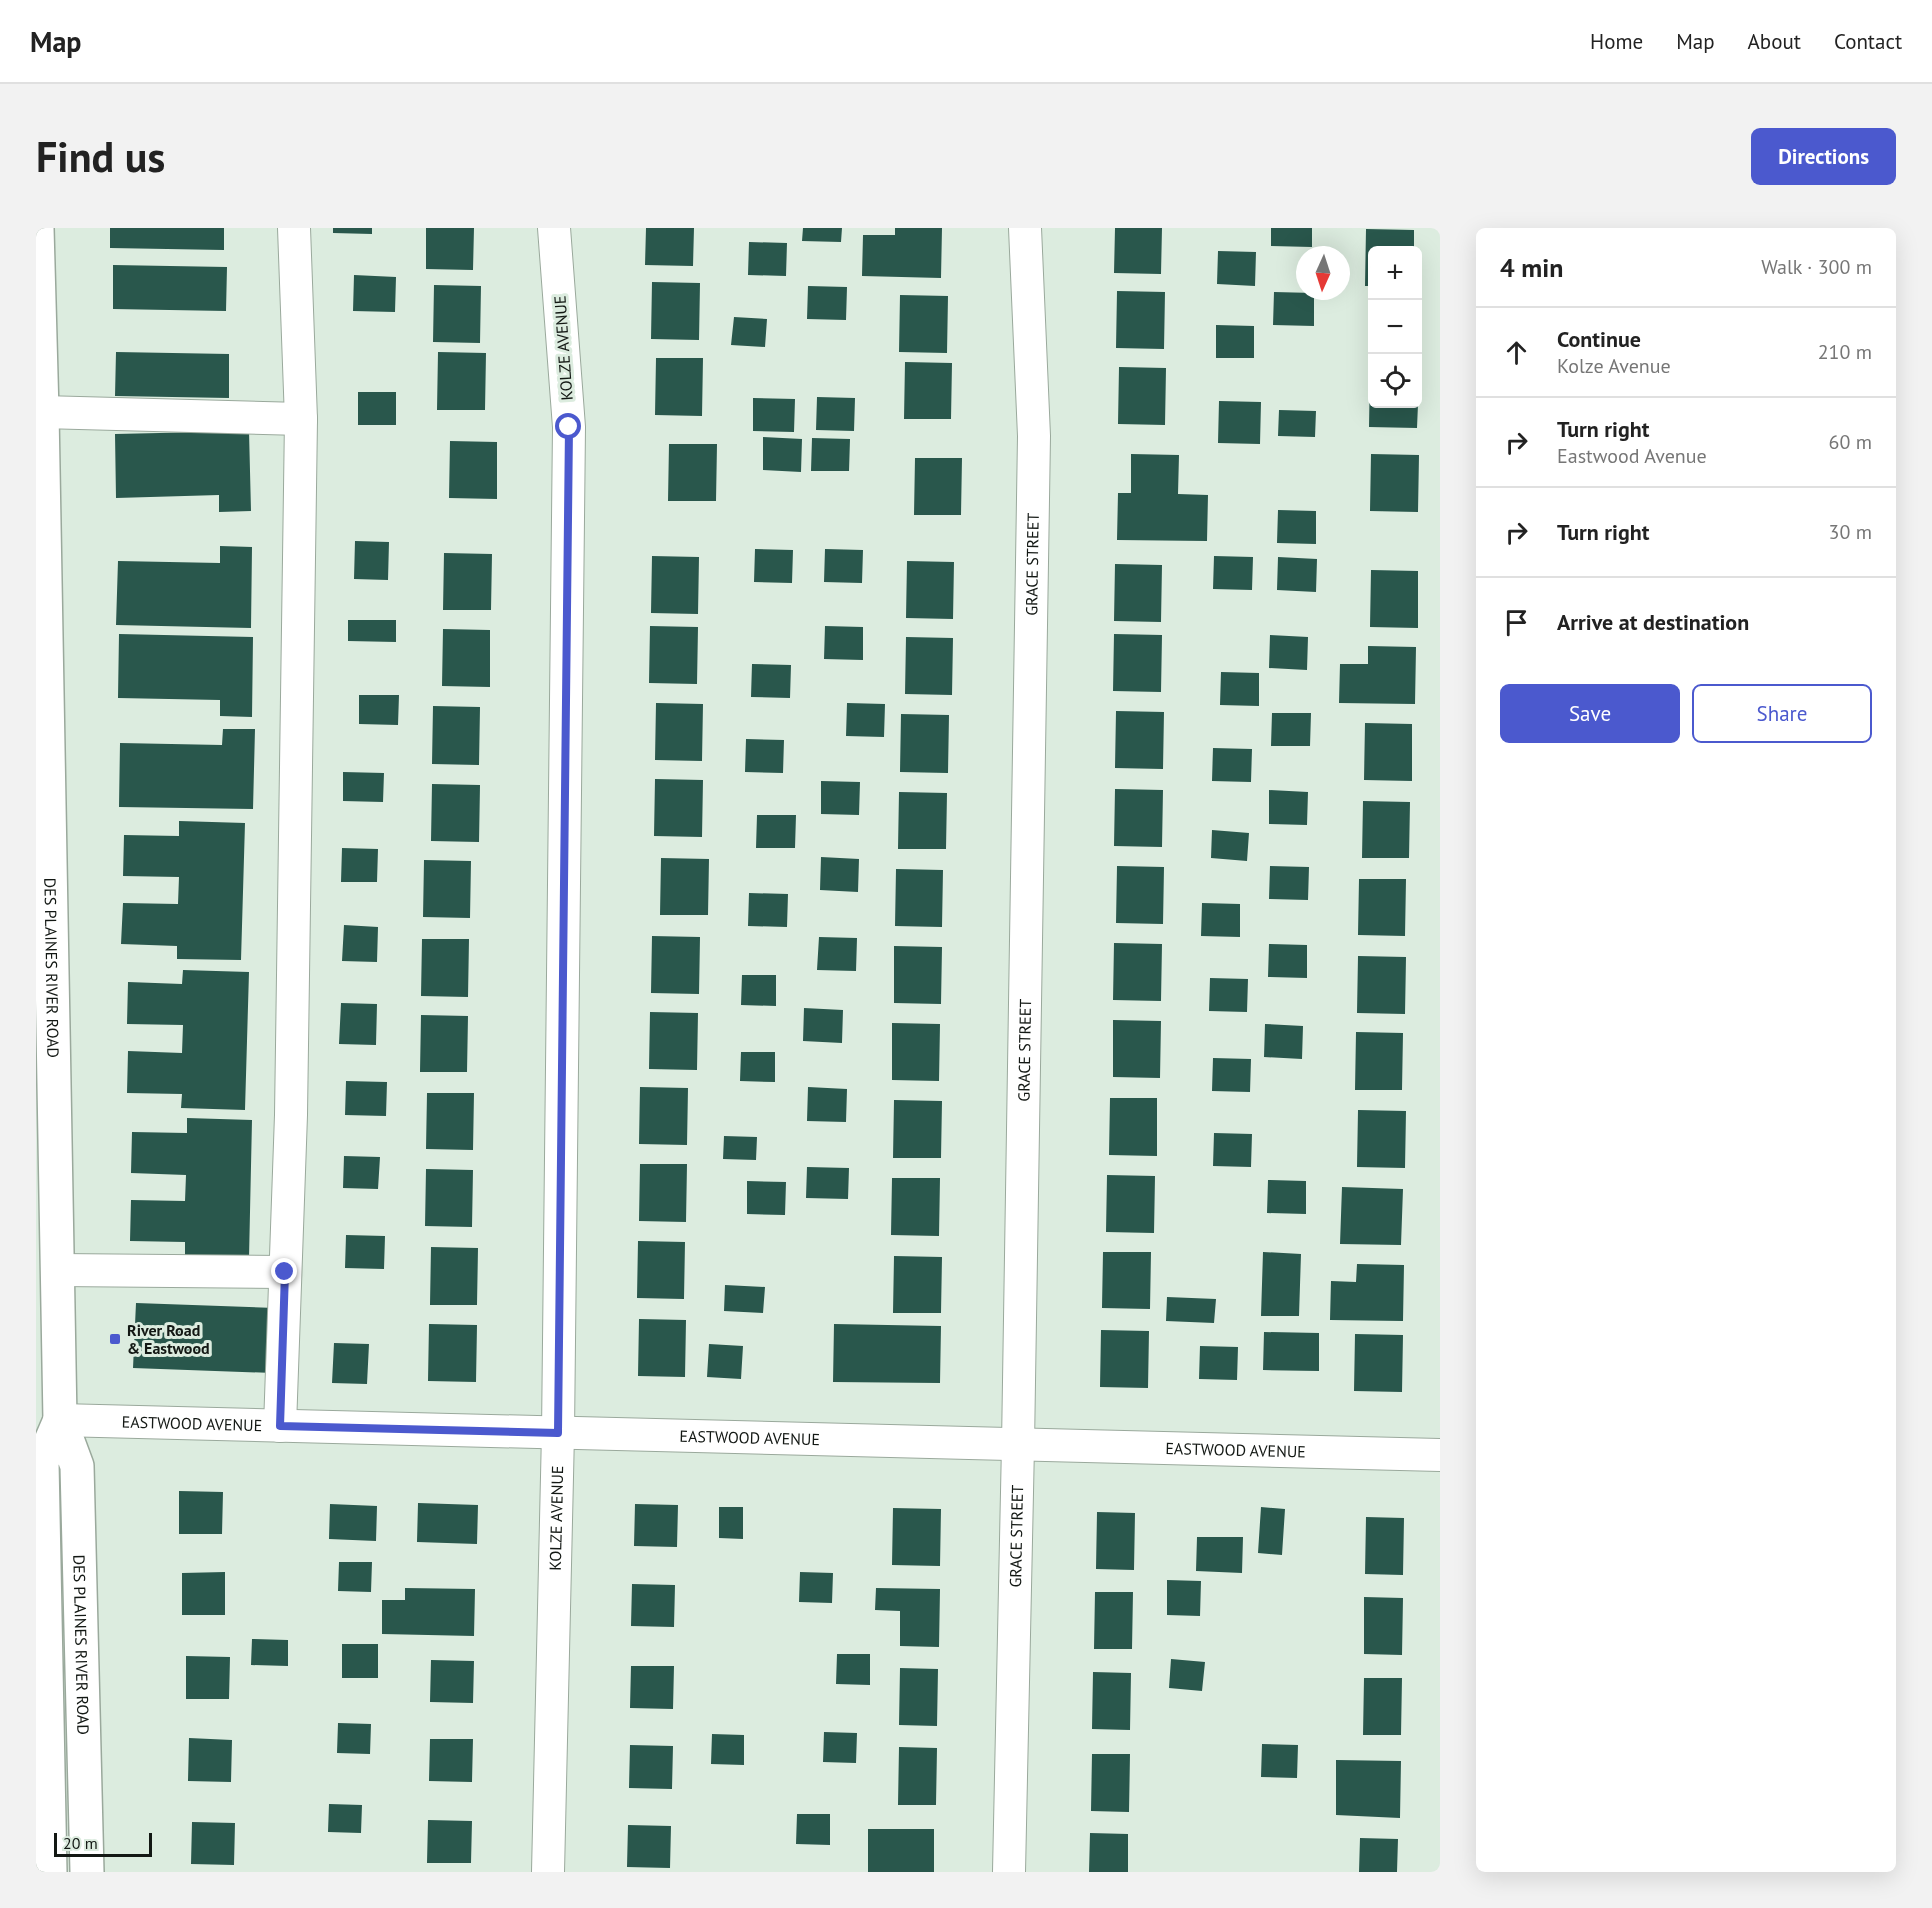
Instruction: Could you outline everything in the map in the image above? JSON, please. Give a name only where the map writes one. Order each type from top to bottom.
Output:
[{"type":"main road","name":"DES PLAINES RIVER ROAD","points":[[37,228],[42,412],[44,979],[58,1270],[60,1420],[77,1466],[87,1872]]},
{"type":"main road","name":"DES PLAINES RIVER ROAD","points":[[50,1872],[42,1462],[60,1420]]},
{"type":"street","points":[[280,1426],[291,1092],[301,419],[294,228]]},
{"type":"street","name":"KOLZE AVENUE","points":[[548,1872],[558,1433],[569,427],[554,228]]},
{"type":"street","name":"GRACE STREET","points":[[1009,1872],[1034,436],[1025,228]]},
{"type":"street","points":[[42,412],[301,419]]},
{"type":"street","points":[[58,1270],[285,1272]]},
{"type":"street","name":"EASTWOOD AVENUE","points":[[60,1420],[1440,1455]]},
{"type":"building","points":[[110,228],[224,228],[224,250],[110,248]]},
{"type":"building","points":[[333,228],[372,228],[372,234],[333,233]]},
{"type":"building","points":[[426,228],[474,228],[473,270],[426,269]]},
{"type":"building","points":[[646,228],[694,228],[693,266],[645,265]]},
{"type":"building","points":[[803,228],[842,228],[841,242],[802,241]]},
{"type":"building","points":[[895,228],[942,228],[941,278],[862,276],[863,235],[895,235]]},
{"type":"building","points":[[1115,228],[1162,228],[1161,274],[1114,273]]},
{"type":"building","points":[[1271,228],[1312,228],[1312,246],[1271,246]]},
{"type":"building","points":[[1366,229],[1414,230],[1414,246],[1368,246],[1368,286],[1365,286]]},
{"type":"building","points":[[749,242],[787,243],[786,276],[748,275]]},
{"type":"building","points":[[1218,251],[1256,252],[1255,286],[1217,284]]},
{"type":"building","points":[[113,265],[227,267],[226,311],[113,309]]},
{"type":"building","points":[[354,275],[396,277],[395,312],[353,311]]},
{"type":"building","points":[[652,282],[700,283],[699,340],[651,339]]},
{"type":"building","points":[[434,285],[481,286],[480,343],[433,342]]},
{"type":"building","points":[[808,286],[847,287],[846,320],[807,319]]},
{"type":"building","points":[[1117,291],[1165,292],[1164,349],[1116,348]]},
{"type":"building","points":[[1274,292],[1296,293],[1296,300],[1314,300],[1314,326],[1273,325]]},
{"type":"building","points":[[900,295],[948,296],[947,353],[899,352]]},
{"type":"building","points":[[734,317],[767,319],[765,347],[731,345]]},
{"type":"building","points":[[1216,325],[1254,326],[1254,358],[1216,358]]},
{"type":"building","points":[[116,352],[229,354],[229,398],[115,396]]},
{"type":"building","points":[[438,352],[486,353],[485,410],[437,410]]},
{"type":"building","points":[[656,358],[703,358],[702,416],[655,415]]},
{"type":"building","points":[[905,362],[952,363],[951,419],[904,419]]},
{"type":"building","points":[[1119,367],[1166,368],[1165,425],[1118,424]]},
{"type":"building","points":[[358,392],[396,392],[396,425],[358,425]]},
{"type":"building","points":[[817,397],[855,398],[854,431],[816,430]]},
{"type":"building","points":[[753,398],[795,399],[794,432],[753,431]]},
{"type":"building","points":[[1219,401],[1261,402],[1260,444],[1218,443]]},
{"type":"building","points":[[1369,408],[1418,408],[1417,428],[1369,427]]},
{"type":"building","points":[[1279,410],[1316,411],[1315,437],[1278,436]]},
{"type":"building","points":[[249,431],[251,511],[219,512],[219,495],[116,498],[115,434]]},
{"type":"building","points":[[763,437],[802,439],[801,472],[763,470]]},
{"type":"building","points":[[812,438],[850,439],[849,471],[811,471]]},
{"type":"building","points":[[450,441],[497,442],[497,499],[449,498]]},
{"type":"building","points":[[669,444],[717,444],[716,501],[668,501]]},
{"type":"building","points":[[1131,454],[1179,455],[1178,494],[1208,495],[1207,541],[1117,540],[1118,493],[1131,493]]},
{"type":"building","points":[[1371,454],[1419,455],[1418,512],[1370,511]]},
{"type":"building","points":[[915,458],[962,458],[961,515],[914,515]]},
{"type":"building","points":[[1278,510],[1316,511],[1316,544],[1277,543]]},
{"type":"building","points":[[355,541],[389,542],[388,580],[354,579]]},
{"type":"building","points":[[220,546],[252,547],[251,628],[116,625],[118,561],[220,563]]},
{"type":"building","points":[[755,549],[793,550],[792,583],[754,582]]},
{"type":"building","points":[[825,549],[863,550],[862,583],[824,582]]},
{"type":"building","points":[[444,553],[492,554],[491,610],[443,610]]},
{"type":"building","points":[[652,556],[699,557],[698,614],[651,613]]},
{"type":"building","points":[[1214,556],[1253,557],[1252,590],[1213,589]]},
{"type":"building","points":[[1278,557],[1317,559],[1316,592],[1277,590]]},
{"type":"building","points":[[907,561],[954,562],[953,619],[906,618]]},
{"type":"building","points":[[1115,564],[1162,565],[1161,622],[1114,621]]},
{"type":"building","points":[[1371,570],[1418,571],[1418,628],[1370,627]]},
{"type":"building","points":[[348,620],[396,620],[396,642],[348,641]]},
{"type":"building","points":[[650,626],[698,627],[697,684],[649,683]]},
{"type":"building","points":[[825,626],[863,627],[863,660],[824,659]]},
{"type":"building","points":[[443,629],[490,630],[490,687],[442,686]]},
{"type":"building","points":[[119,634],[253,637],[252,717],[220,716],[220,700],[118,698]]},
{"type":"building","points":[[1114,634],[1162,635],[1161,692],[1113,691]]},
{"type":"building","points":[[1270,635],[1308,637],[1307,670],[1269,668]]},
{"type":"building","points":[[906,637],[953,638],[952,695],[905,694]]},
{"type":"building","points":[[1368,646],[1416,647],[1415,704],[1339,703],[1340,664],[1368,664]]},
{"type":"building","points":[[752,664],[791,665],[790,698],[751,697]]},
{"type":"building","points":[[1221,672],[1259,673],[1259,706],[1220,705]]},
{"type":"building","points":[[359,695],[399,695],[398,725],[359,724]]},
{"type":"building","points":[[656,703],[703,704],[702,761],[655,760]]},
{"type":"building","points":[[847,703],[885,704],[884,737],[846,736]]},
{"type":"building","points":[[433,706],[480,707],[479,765],[432,764]]},
{"type":"building","points":[[1116,711],[1164,712],[1163,769],[1115,768]]},
{"type":"building","points":[[1272,713],[1311,713],[1310,746],[1271,746]]},
{"type":"building","points":[[901,714],[949,715],[948,773],[900,772]]},
{"type":"building","points":[[1365,723],[1412,724],[1412,781],[1364,780]]},
{"type":"building","points":[[223,729],[255,729],[253,809],[119,807],[120,743],[222,745]]},
{"type":"building","points":[[746,739],[784,740],[783,773],[745,772]]},
{"type":"building","points":[[1213,748],[1252,749],[1251,782],[1212,781]]},
{"type":"building","points":[[343,772],[384,773],[383,802],[343,801]]},
{"type":"building","points":[[655,779],[703,780],[702,837],[654,836]]},
{"type":"building","points":[[821,781],[860,782],[859,815],[821,814]]},
{"type":"building","points":[[432,784],[480,785],[479,842],[431,841]]},
{"type":"building","points":[[1115,789],[1163,790],[1162,847],[1114,846]]},
{"type":"building","points":[[1269,790],[1308,792],[1307,825],[1269,824]]},
{"type":"building","points":[[899,792],[947,793],[946,849],[898,849]]},
{"type":"building","points":[[1363,801],[1410,802],[1409,858],[1362,858]]},
{"type":"building","points":[[757,815],[796,815],[795,848],[756,848]]},
{"type":"building","points":[[179,821],[245,823],[241,960],[177,959],[177,946],[121,944],[123,903],[178,904],[179,877],[123,876],[124,835],[179,836]]},
{"type":"building","points":[[1212,830],[1249,833],[1247,861],[1211,858]]},
{"type":"building","points":[[342,848],[378,849],[377,882],[341,882]]},
{"type":"building","points":[[821,857],[859,859],[858,892],[820,890]]},
{"type":"building","points":[[661,858],[709,859],[708,915],[660,915]]},
{"type":"building","points":[[424,860],[471,861],[470,918],[423,917]]},
{"type":"building","points":[[1117,866],[1164,867],[1163,924],[1116,923]]},
{"type":"building","points":[[1270,866],[1309,867],[1308,900],[1269,899]]},
{"type":"building","points":[[896,869],[943,870],[942,927],[895,926]]},
{"type":"building","points":[[1359,879],[1406,879],[1405,936],[1358,935]]},
{"type":"building","points":[[749,893],[788,894],[787,927],[748,926]]},
{"type":"building","points":[[1202,903],[1240,904],[1240,937],[1201,936]]},
{"type":"building","points":[[344,925],[378,927],[377,962],[342,961]]},
{"type":"building","points":[[652,936],[700,937],[699,994],[651,993]]},
{"type":"building","points":[[819,937],[857,938],[856,971],[817,970]]},
{"type":"building","points":[[422,939],[469,939],[468,997],[421,996]]},
{"type":"building","points":[[1114,943],[1162,944],[1161,1001],[1113,1000]]},
{"type":"building","points":[[1269,944],[1307,945],[1307,978],[1268,977]]},
{"type":"building","points":[[894,946],[942,947],[941,1004],[894,1003]]},
{"type":"building","points":[[1358,956],[1406,957],[1405,1014],[1357,1013]]},
{"type":"building","points":[[183,970],[249,972],[245,1110],[181,1108],[182,1094],[127,1093],[128,1051],[182,1053],[183,1025],[127,1024],[128,982],[182,984]]},
{"type":"building","points":[[742,975],[776,975],[776,1006],[741,1005]]},
{"type":"building","points":[[1210,978],[1248,979],[1247,1012],[1209,1011]]},
{"type":"building","points":[[341,1003],[377,1004],[376,1045],[339,1044]]},
{"type":"building","points":[[804,1008],[843,1010],[842,1043],[803,1041]]},
{"type":"building","points":[[650,1012],[698,1013],[697,1070],[649,1069]]},
{"type":"building","points":[[421,1015],[468,1016],[467,1072],[420,1072]]},
{"type":"building","points":[[1113,1020],[1161,1021],[1160,1078],[1113,1077]]},
{"type":"building","points":[[892,1023],[940,1024],[939,1081],[892,1080]]},
{"type":"building","points":[[1265,1024],[1303,1026],[1302,1059],[1264,1057]]},
{"type":"building","points":[[1356,1032],[1403,1033],[1402,1090],[1355,1090]]},
{"type":"building","points":[[741,1052],[775,1052],[775,1082],[740,1081]]},
{"type":"building","points":[[1213,1058],[1251,1059],[1250,1092],[1212,1091]]},
{"type":"building","points":[[346,1081],[387,1082],[386,1116],[345,1115]]},
{"type":"building","points":[[640,1087],[688,1088],[687,1145],[639,1144]]},
{"type":"building","points":[[808,1087],[847,1089],[846,1122],[807,1121]]},
{"type":"building","points":[[427,1093],[474,1093],[473,1150],[426,1149]]},
{"type":"building","points":[[1110,1098],[1157,1098],[1157,1156],[1109,1155]]},
{"type":"building","points":[[894,1100],[942,1101],[941,1158],[893,1158]]},
{"type":"building","points":[[1358,1110],[1406,1111],[1405,1168],[1357,1167]]},
{"type":"building","points":[[187,1118],[252,1120],[249,1258],[185,1257],[185,1242],[130,1241],[131,1200],[185,1201],[186,1175],[131,1173],[132,1132],[187,1133]]},
{"type":"building","points":[[1214,1133],[1252,1134],[1251,1167],[1213,1166]]},
{"type":"building","points":[[724,1136],[757,1137],[756,1160],[723,1159]]},
{"type":"building","points":[[344,1156],[380,1157],[378,1189],[343,1188]]},
{"type":"building","points":[[640,1164],[687,1164],[686,1222],[639,1221]]},
{"type":"building","points":[[807,1167],[849,1168],[848,1199],[806,1198]]},
{"type":"building","points":[[426,1169],[473,1170],[472,1227],[425,1226]]},
{"type":"building","points":[[1107,1175],[1155,1176],[1154,1233],[1106,1232]]},
{"type":"building","points":[[892,1178],[940,1178],[939,1236],[891,1235]]},
{"type":"building","points":[[1268,1180],[1306,1181],[1306,1214],[1267,1213]]},
{"type":"building","points":[[747,1181],[786,1182],[785,1215],[747,1214]]},
{"type":"building","points":[[1342,1187],[1403,1189],[1401,1245],[1340,1244]]},
{"type":"building","points":[[346,1235],[385,1236],[384,1269],[345,1268]]},
{"type":"building","points":[[638,1241],[685,1242],[684,1299],[637,1298]]},
{"type":"building","points":[[431,1247],[478,1248],[477,1305],[430,1305]]},
{"type":"building","points":[[1103,1252],[1151,1252],[1150,1309],[1102,1308]]},
{"type":"building","points":[[1263,1252],[1301,1254],[1299,1316],[1261,1316]]},
{"type":"building","points":[[894,1256],[942,1257],[941,1313],[893,1313]]},
{"type":"building","points":[[1357,1264],[1404,1265],[1403,1321],[1330,1320],[1331,1281],[1356,1282]]},
{"type":"building","points":[[725,1285],[765,1287],[763,1313],[724,1311]]},
{"type":"building","points":[[1167,1297],[1216,1299],[1214,1323],[1166,1321]]},
{"type":"building","points":[[136,1303],[275,1308],[273,1373],[133,1368]]},
{"type":"building","points":[[639,1319],[686,1320],[685,1377],[638,1376]]},
{"type":"building","points":[[429,1324],[477,1325],[476,1382],[428,1381]]},
{"type":"building","points":[[834,1324],[941,1326],[940,1383],[833,1382]]},
{"type":"building","points":[[1101,1330],[1149,1331],[1148,1388],[1100,1387]]},
{"type":"building","points":[[1264,1332],[1319,1333],[1319,1371],[1263,1370]]},
{"type":"building","points":[[1355,1334],[1403,1335],[1402,1392],[1354,1391]]},
{"type":"building","points":[[334,1343],[369,1344],[367,1384],[332,1383]]},
{"type":"building","points":[[709,1344],[743,1346],[741,1379],[707,1377]]},
{"type":"building","points":[[1200,1346],[1238,1347],[1237,1380],[1199,1379]]},
{"type":"building","points":[[179,1491],[223,1492],[222,1534],[179,1534]]},
{"type":"building","points":[[418,1503],[478,1505],[477,1544],[417,1542]]},
{"type":"building","points":[[330,1504],[377,1506],[376,1541],[329,1539]]},
{"type":"building","points":[[635,1504],[678,1505],[677,1547],[634,1546]]},
{"type":"building","points":[[719,1507],[743,1507],[743,1539],[719,1538]]},
{"type":"building","points":[[1261,1507],[1285,1509],[1282,1555],[1258,1553]]},
{"type":"building","points":[[893,1508],[941,1509],[940,1566],[892,1565]]},
{"type":"building","points":[[1097,1512],[1135,1513],[1134,1570],[1096,1569]]},
{"type":"building","points":[[1366,1517],[1404,1518],[1403,1575],[1365,1574]]},
{"type":"building","points":[[1197,1537],[1243,1537],[1242,1573],[1196,1571]]},
{"type":"building","points":[[339,1562],[372,1562],[371,1592],[338,1591]]},
{"type":"building","points":[[225,1572],[225,1615],[182,1615],[182,1573]]},
{"type":"building","points":[[800,1572],[833,1573],[832,1603],[799,1602]]},
{"type":"building","points":[[1167,1580],[1201,1581],[1200,1616],[1167,1615]]},
{"type":"building","points":[[632,1584],[675,1585],[674,1627],[631,1626]]},
{"type":"building","points":[[405,1588],[475,1589],[474,1636],[382,1634],[382,1600],[405,1600]]},
{"type":"building","points":[[876,1588],[940,1589],[939,1647],[900,1646],[900,1611],[875,1610]]},
{"type":"building","points":[[1095,1592],[1133,1592],[1132,1649],[1094,1649]]},
{"type":"building","points":[[1364,1597],[1403,1598],[1402,1655],[1364,1654]]},
{"type":"building","points":[[252,1639],[288,1640],[288,1666],[251,1665]]},
{"type":"building","points":[[342,1644],[378,1644],[378,1678],[342,1678]]},
{"type":"building","points":[[837,1654],[870,1654],[870,1685],[836,1684]]},
{"type":"building","points":[[186,1656],[230,1657],[229,1699],[186,1699]]},
{"type":"building","points":[[1171,1659],[1205,1662],[1202,1691],[1169,1688]]},
{"type":"building","points":[[431,1660],[474,1661],[473,1703],[430,1702]]},
{"type":"building","points":[[631,1666],[674,1666],[673,1709],[630,1708]]},
{"type":"building","points":[[900,1668],[938,1669],[937,1726],[899,1725]]},
{"type":"building","points":[[1093,1672],[1131,1673],[1130,1730],[1092,1729]]},
{"type":"building","points":[[1364,1678],[1402,1678],[1401,1735],[1363,1735]]},
{"type":"building","points":[[338,1723],[371,1724],[370,1754],[337,1753]]},
{"type":"building","points":[[824,1732],[857,1733],[856,1763],[823,1762]]},
{"type":"building","points":[[712,1734],[744,1735],[744,1765],[711,1764]]},
{"type":"building","points":[[189,1738],[232,1740],[231,1782],[188,1781]]},
{"type":"building","points":[[430,1739],[473,1739],[472,1782],[429,1781]]},
{"type":"building","points":[[1262,1744],[1298,1745],[1297,1778],[1261,1777]]},
{"type":"building","points":[[630,1745],[673,1746],[672,1789],[629,1788]]},
{"type":"building","points":[[899,1747],[937,1748],[936,1805],[898,1805]]},
{"type":"building","points":[[1092,1754],[1130,1754],[1129,1812],[1091,1811]]},
{"type":"building","points":[[1336,1760],[1401,1761],[1400,1818],[1336,1815]]},
{"type":"building","points":[[329,1804],[362,1805],[361,1833],[328,1832]]},
{"type":"building","points":[[797,1814],[830,1814],[830,1845],[796,1844]]},
{"type":"building","points":[[428,1820],[472,1821],[471,1863],[427,1863]]},
{"type":"building","points":[[192,1822],[235,1823],[234,1865],[191,1864]]},
{"type":"building","points":[[628,1825],[671,1826],[670,1868],[627,1867]]},
{"type":"building","points":[[868,1829],[934,1829],[934,1872],[868,1872]]},
{"type":"building","points":[[1090,1833],[1128,1834],[1128,1872],[1089,1872]]},
{"type":"building","points":[[1360,1838],[1398,1839],[1397,1872],[1359,1872]]},
{"type":"place","name":"River Road & Eastwood","points":[[115,1339]]},
{"type":"route","points":[[285,1272],[280,1426],[558,1433],[569,427]]}]
